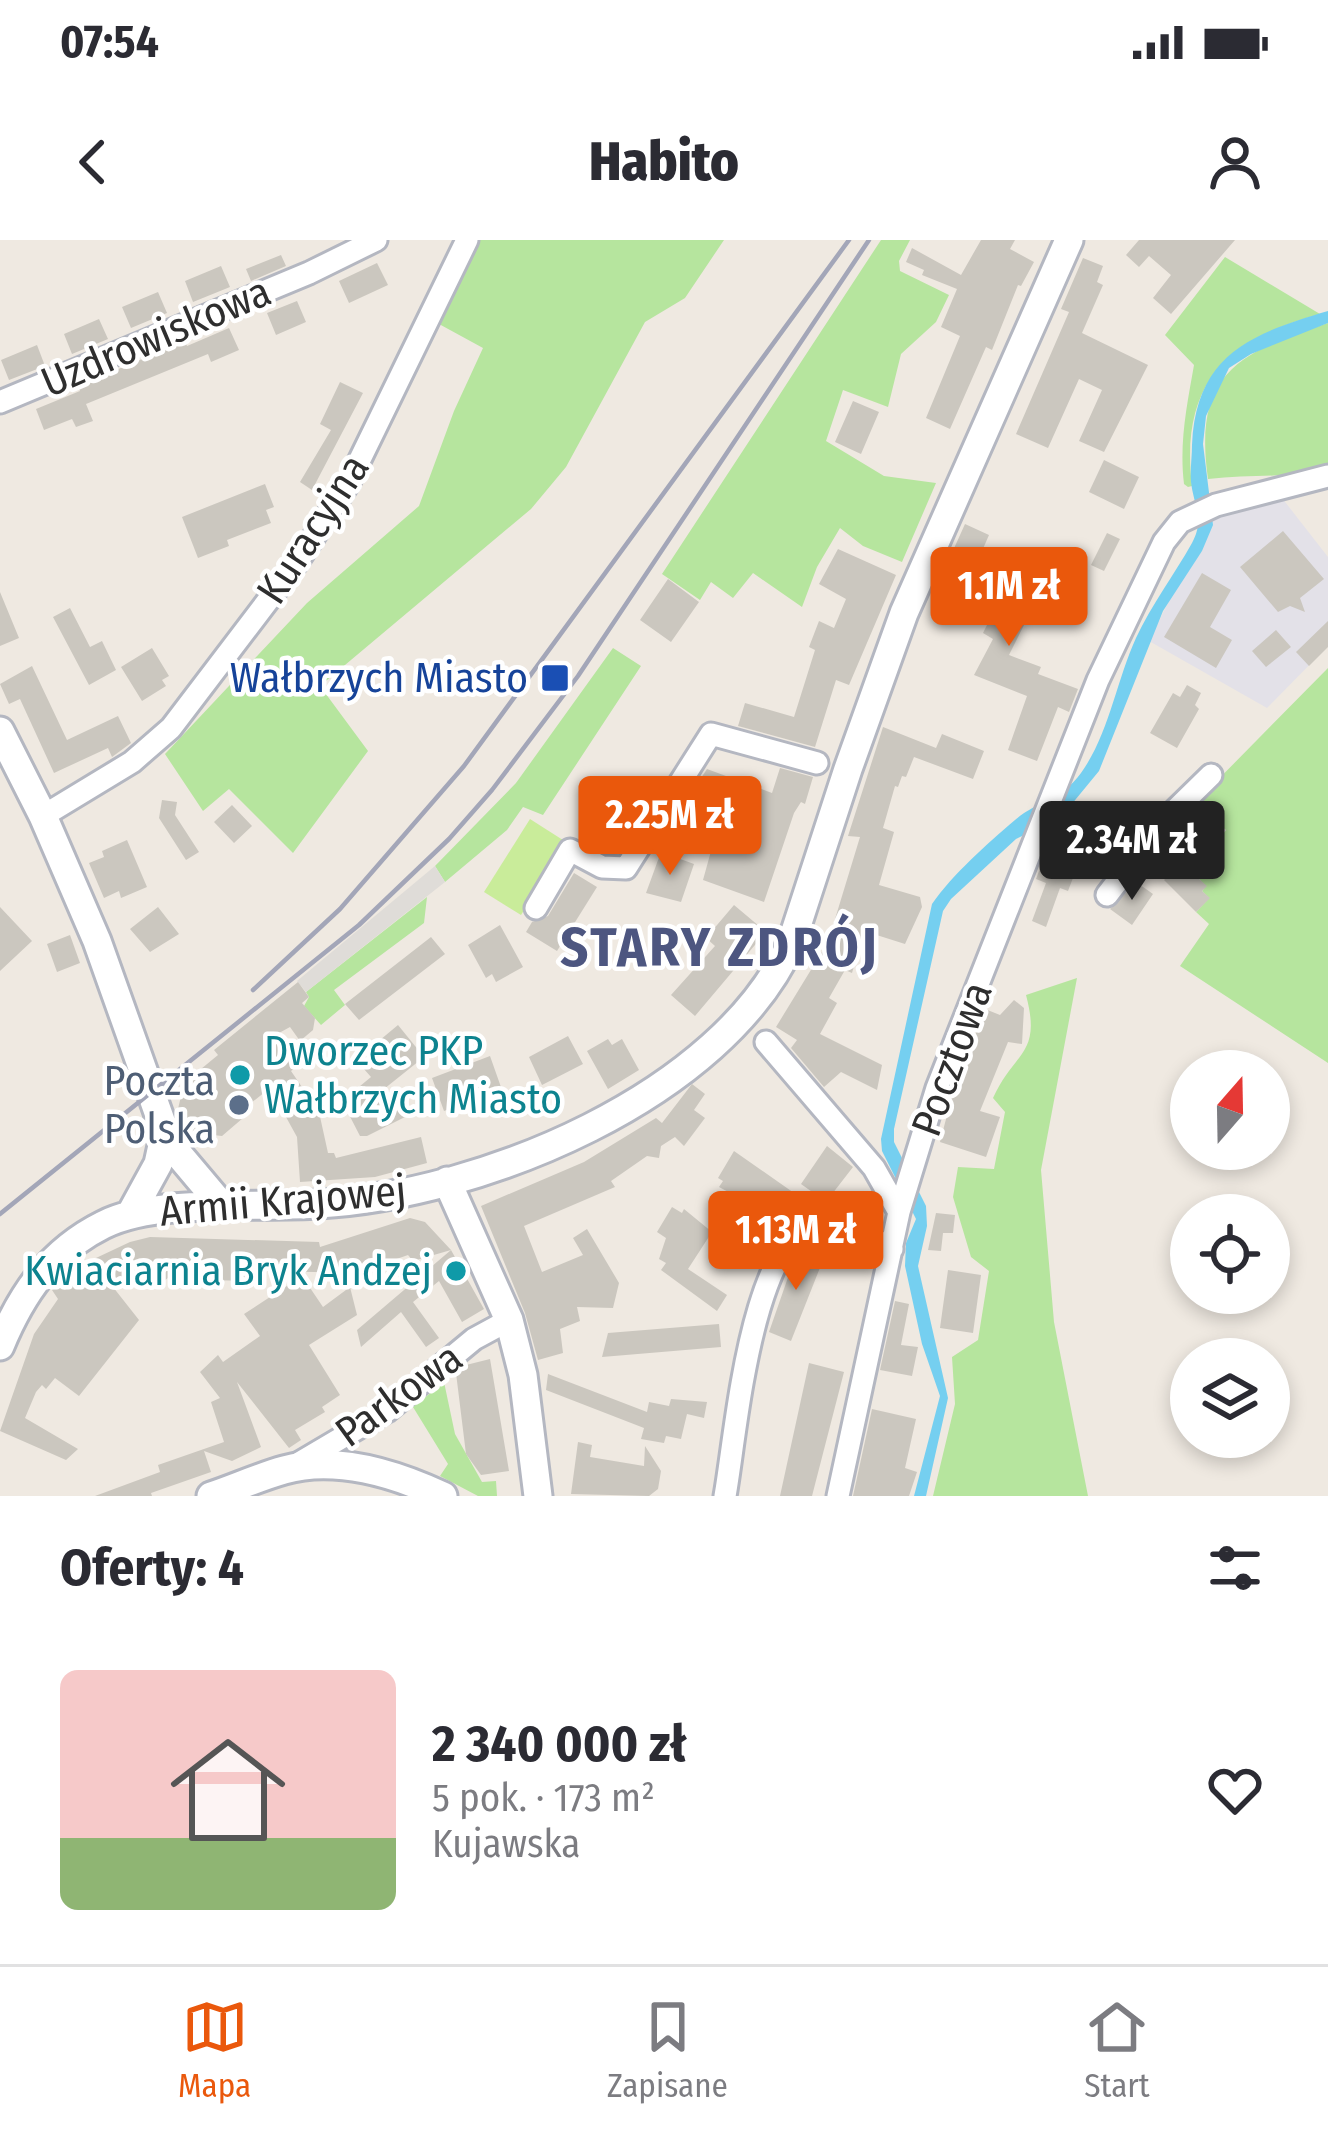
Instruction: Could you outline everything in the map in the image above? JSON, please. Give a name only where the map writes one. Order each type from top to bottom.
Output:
[{"type":"main road","name":"Armii Krajowej","points":[[0,1346],[21,1300],[52,1259],[105,1224],[130,1215],[365,1201],[448,1181],[539,1151],[622,1110],[694,1061],[735,1023],[778,968],[798,925],[904,614],[1069,240]]},
{"type":"main road","points":[[0,731],[97,941],[165,1132],[223,1207]]},
{"type":"main road","points":[[130,1215],[158,1164],[165,1132]]},
{"type":"main road","points":[[448,1181],[508,1320],[523,1376],[538,1496]]},
{"type":"main road","name":"Parkowa","points":[[212,1496],[288,1468],[339,1466],[412,1483],[442,1496]]},
{"type":"street","name":"Uzdrowiskowa","points":[[0,401],[309,273],[376,240]]},
{"type":"street","name":"Kuracyjna","points":[[43,816],[161,739],[298,561],[348,484],[467,240]]},
{"type":"street","name":"Pocztowa","points":[[838,1496],[901,1208],[937,1088],[1049,819],[1098,680],[1164,542],[1180,522],[1206,510],[1328,476]]},
{"type":"street","points":[[536,908],[570,850],[602,867],[626,868],[711,734],[817,763]]},
{"type":"street","points":[[1107,895],[1164,821],[1211,775]]},
{"type":"street","points":[[1049,819],[1140,853]]},
{"type":"street","points":[[766,1042],[874,1168],[901,1208]]},
{"type":"street","points":[[725,1496],[745,1352],[778,1259],[794,1232],[812,1216],[827,1213],[892,1249]]},
{"type":"street","name":"Parkowa","points":[[288,1468],[387,1411],[474,1339],[508,1320]]},
{"type":"shaded area","points":[[1282,498],[1328,557],[1328,646],[1267,708],[1149,641],[1178,583],[1202,551],[1214,514]]},
{"type":"shaded area","points":[[435,866],[445,882],[306,992],[297,981]]},
{"type":"green space","points":[[473,240],[724,240],[685,298],[645,322],[566,467],[531,509],[320,686],[368,751],[293,853],[229,789],[203,811],[165,754],[307,603],[419,506],[483,348],[439,324]]},
{"type":"green space","points":[[881,240],[910,240],[899,261],[900,271],[949,295],[936,322],[901,354],[888,407],[843,390],[826,441],[884,476],[936,483],[902,562],[863,546],[840,528],[817,567],[802,607],[753,573],[733,598],[711,582],[700,600],[662,574]]},
{"type":"green space","points":[[1225,257],[1320,314],[1258,338],[1216,372],[1194,420],[1192,486],[1188,487],[1184,484],[1183,439],[1194,365],[1165,335]]},
{"type":"green space","points":[[1328,323],[1328,468],[1208,479],[1208,414],[1229,372],[1269,345]]},
{"type":"green space","points":[[613,648],[641,666],[543,815],[523,807],[507,830],[445,882],[435,866],[516,783]]},
{"type":"green space","points":[[1328,668],[1328,1063],[1180,966],[1209,924],[1196,912],[1209,898],[1199,879],[1219,860],[1211,850],[1226,830],[1194,804]]},
{"type":"green space","points":[[530,819],[566,842],[521,915],[484,892]]},
{"type":"green space","points":[[427,897],[424,923],[334,990],[345,1005],[321,1025],[304,1006],[309,997],[306,992]]},
{"type":"green space","points":[[1077,978],[1041,1170],[1054,1322],[1088,1496],[933,1496],[955,1404],[952,1357],[978,1340],[989,1271],[971,1257],[953,1197],[958,1167],[994,1169],[1005,1112],[993,1098],[1028,1041],[1026,995]]},
{"type":"green space","points":[[444,1382],[455,1434],[482,1482],[496,1481],[497,1496],[478,1496],[440,1476],[448,1464],[413,1407]]},
{"type":"water","points":[[1328,311],[1328,323],[1251,354],[1229,368],[1206,416],[1203,444],[1213,525],[1163,611],[1099,771],[1062,816],[1016,839],[943,911],[894,1129],[894,1142],[926,1206],[927,1226],[918,1266],[948,1398],[926,1496],[914,1496],[940,1396],[922,1344],[905,1266],[906,1243],[916,1219],[882,1151],[881,1139],[932,904],[982,849],[1024,813],[1065,789],[1091,758],[1136,638],[1196,535],[1192,445],[1196,414],[1216,369],[1252,340]]},
{"type":"building","points":[[981,240],[1015,240],[1010,249],[1034,262],[1018,285],[992,350],[986,347],[950,429],[926,418],[960,336],[941,327],[957,289],[922,275],[924,270],[906,262],[912,248],[961,275]]},
{"type":"building","points":[[1139,240],[1235,240],[1171,314],[1153,298],[1171,275],[1149,256],[1139,267],[1126,255]]},
{"type":"building","points":[[281,255],[286,266],[251,281],[246,269]]},
{"type":"building","points":[[1083,258],[1103,266],[1097,282],[1103,285],[1082,333],[1148,365],[1104,452],[1079,441],[1102,390],[1079,379],[1048,448],[1016,434],[1069,312],[1061,309]]},
{"type":"building","points":[[377,263],[388,285],[349,303],[339,281]]},
{"type":"building","points":[[221,266],[230,287],[193,302],[185,281]]},
{"type":"building","points":[[158,292],[167,313],[131,328],[122,307]]},
{"type":"building","points":[[297,301],[306,322],[276,335],[267,313]]},
{"type":"building","points":[[99,319],[108,339],[72,354],[64,334]]},
{"type":"building","points":[[229,328],[239,350],[211,362],[208,354],[86,404],[93,421],[76,427],[72,419],[44,430],[36,409],[185,341],[187,346]]},
{"type":"building","points":[[37,345],[45,366],[9,380],[1,360]]},
{"type":"building","points":[[340,382],[363,393],[312,490],[300,482],[331,430],[320,424]]},
{"type":"building","points":[[853,401],[879,412],[861,454],[835,442]]},
{"type":"building","points":[[1104,460],[1139,477],[1124,509],[1089,492]]},
{"type":"building","points":[[265,484],[274,507],[266,510],[271,523],[227,540],[229,546],[198,558],[182,517]]},
{"type":"building","points":[[965,524],[989,535],[975,567],[1021,587],[1013,605],[1030,613],[1009,655],[1041,667],[1038,674],[1078,689],[1069,712],[1058,707],[1037,761],[1008,750],[1027,696],[974,675],[993,639],[983,633],[1000,599],[942,575]]},
{"type":"building","points":[[1283,531],[1324,579],[1300,598],[1305,612],[1290,606],[1278,612],[1240,567]]},
{"type":"building","points":[[1107,533],[1120,539],[1104,571],[1091,565]]},
{"type":"building","points":[[838,549],[896,575],[849,685],[836,680],[815,747],[738,726],[745,703],[794,717],[819,621],[834,628],[846,599],[819,584]]},
{"type":"building","points":[[1202,573],[1231,590],[1210,627],[1232,640],[1216,668],[1164,637]]},
{"type":"building","points":[[668,579],[699,602],[671,642],[640,620]]},
{"type":"building","points":[[0,592],[19,638],[0,646]]},
{"type":"building","points":[[70,608],[90,647],[102,641],[116,670],[89,685],[53,617]]},
{"type":"building","points":[[1328,621],[1328,647],[1309,666],[1296,652]]},
{"type":"building","points":[[1276,630],[1291,647],[1266,667],[1252,651]]},
{"type":"building","points":[[152,648],[169,676],[162,680],[166,686],[142,701],[121,667]]},
{"type":"building","points":[[32,666],[67,740],[118,716],[131,743],[112,757],[108,748],[54,773],[20,699],[9,704],[0,684]]},
{"type":"building","points":[[1187,685],[1201,693],[1195,705],[1199,709],[1177,748],[1150,733],[1173,693],[1180,697]]},
{"type":"building","points":[[883,727],[936,748],[942,734],[984,751],[973,779],[914,757],[906,777],[895,786],[883,828],[894,832],[879,885],[920,897],[922,907],[905,944],[864,931],[852,973],[845,970],[829,998],[837,1003],[820,1034],[882,1065],[877,1090],[841,1072],[824,1087],[791,1048],[797,1040],[776,1027],[828,942],[860,837],[848,836]]},
{"type":"building","points":[[780,768],[813,777],[805,804],[801,802],[794,813],[764,902],[703,880],[716,833],[683,821],[692,792],[707,769],[772,793]]},
{"type":"building","points":[[618,783],[650,802],[618,853],[586,836]]},
{"type":"building","points":[[162,800],[177,802],[175,815],[199,852],[186,860],[159,818]]},
{"type":"building","points":[[232,805],[252,826],[234,843],[214,822]]},
{"type":"building","points":[[1187,824],[1220,860],[1199,879],[1210,898],[1196,912],[1164,880],[1187,857],[1171,839]]},
{"type":"building","points":[[1052,837],[1084,849],[1068,891],[1060,888],[1046,927],[1032,921],[1046,883],[1036,879]]},
{"type":"building","points":[[127,840],[147,887],[121,898],[119,891],[104,898],[89,863]]},
{"type":"building","points":[[661,852],[694,864],[681,902],[646,893]]},
{"type":"building","points":[[574,873],[597,887],[557,951],[526,932],[532,922],[548,916]]},
{"type":"building","points":[[1136,882],[1153,894],[1132,925],[1110,909]]},
{"type":"building","points":[[734,905],[766,932],[695,1016],[671,995],[715,946],[706,938]]},
{"type":"building","points":[[0,907],[32,941],[0,971]]},
{"type":"building","points":[[158,907],[179,934],[150,952],[130,929]]},
{"type":"building","points":[[500,925],[523,967],[496,982],[492,974],[486,978],[468,945]]},
{"type":"building","points":[[70,935],[80,963],[57,972],[47,944]]},
{"type":"building","points":[[431,937],[445,954],[359,1020],[345,1004]]},
{"type":"building","points":[[298,982],[309,997],[302,1003],[315,1018],[313,1030],[300,1041],[290,1027],[279,1033],[296,1067],[291,1071],[319,1112],[328,1153],[336,1158],[421,1137],[427,1163],[375,1177],[300,1182],[297,1137],[270,1088],[222,1136],[195,1133],[178,1109],[184,1083],[218,1055],[214,1050]]},
{"type":"building","points":[[1014,1000],[1024,1008],[1022,1044],[1008,1042],[980,1111],[1000,1117],[986,1157],[940,1142],[985,1009],[1000,1015]]},
{"type":"building","points":[[398,1025],[424,1057],[369,1101],[391,1093],[407,1116],[360,1136],[342,1101],[371,1077],[356,1060]]},
{"type":"building","points":[[568,1036],[583,1064],[542,1085],[529,1057]]},
{"type":"building","points":[[608,1039],[612,1045],[622,1039],[639,1070],[608,1089],[587,1051]]},
{"type":"building","points":[[490,1056],[502,1090],[444,1111],[432,1078]]},
{"type":"building","points":[[692,1084],[705,1094],[694,1110],[705,1118],[684,1146],[675,1137],[661,1146],[659,1158],[647,1156],[611,1181],[615,1187],[524,1226],[542,1272],[583,1255],[573,1238],[587,1229],[619,1283],[613,1308],[577,1307],[580,1321],[560,1329],[563,1353],[538,1360],[525,1313],[481,1206],[584,1162],[656,1118],[662,1123]]},
{"type":"building","points":[[827,1146],[853,1167],[829,1198],[822,1199],[801,1184]]},
{"type":"building","points":[[734,1151],[804,1200],[777,1235],[770,1231],[754,1261],[744,1255],[759,1225],[753,1223],[760,1209],[719,1187],[723,1181],[718,1178]]},
{"type":"building","points":[[672,1207],[682,1213],[684,1209],[712,1232],[688,1269],[727,1295],[717,1311],[661,1270],[666,1263],[659,1259],[666,1238],[657,1232]]},
{"type":"building","points":[[936,1213],[955,1215],[953,1233],[943,1233],[941,1251],[928,1250]]},
{"type":"building","points":[[410,1218],[425,1222],[451,1250],[413,1261],[408,1255],[374,1273],[251,1271],[250,1281],[209,1280],[209,1273],[177,1271],[164,1281],[142,1272],[113,1287],[139,1320],[79,1396],[55,1378],[36,1392],[25,1418],[78,1449],[66,1460],[0,1431],[34,1334],[58,1299],[52,1290],[56,1285],[65,1290],[96,1258],[150,1237],[319,1242],[320,1247]]},
{"type":"building","points":[[806,1247],[825,1255],[791,1341],[769,1332],[793,1263]]},
{"type":"building","points":[[451,1250],[484,1309],[462,1322],[439,1281],[413,1302],[439,1338],[426,1347],[401,1312],[361,1347],[357,1330]]},
{"type":"building","points":[[948,1270],[981,1275],[973,1333],[940,1328]]},
{"type":"building","points":[[302,1276],[323,1307],[350,1287],[357,1315],[309,1345],[340,1395],[322,1407],[325,1412],[295,1430],[301,1440],[289,1448],[237,1382],[261,1447],[232,1461],[204,1451],[211,1472],[152,1496],[95,1496],[160,1472],[158,1465],[224,1442],[211,1402],[220,1398],[200,1372],[218,1355],[223,1362],[260,1336],[244,1314]]},
{"type":"building","points":[[895,1301],[909,1304],[901,1345],[918,1347],[912,1376],[880,1370]]},
{"type":"building","points":[[719,1324],[721,1347],[602,1357],[608,1333]]},
{"type":"building","points":[[490,1359],[509,1471],[481,1475],[466,1454],[456,1373]]},
{"type":"building","points":[[809,1363],[844,1372],[812,1496],[780,1496]]},
{"type":"building","points":[[548,1374],[647,1412],[649,1402],[669,1406],[671,1399],[707,1402],[704,1418],[687,1414],[681,1439],[666,1436],[664,1443],[641,1439],[644,1428],[546,1390]]},
{"type":"building","points":[[872,1409],[916,1419],[905,1468],[917,1472],[909,1496],[853,1496]]},
{"type":"building","points":[[578,1442],[592,1445],[590,1457],[644,1466],[645,1446],[661,1471],[658,1489],[649,1496],[571,1494]]},
{"type":"railway","points":[[253,990],[340,909],[464,766],[849,240]]},
{"type":"railway","points":[[0,1214],[359,925],[449,839],[578,676],[869,240]]},
{"type":"place","name":"Wałbrzych Miasto","points":[[555,678]]},
{"type":"place","name":"Dworzec PKP Wałbrzych Miasto","points":[[240,1075]]},
{"type":"place","name":"Poczta Polska","points":[[239,1105]]},
{"type":"place","name":"Kwiaciarnia Bryk Andzej","points":[[456,1271]]},
{"type":"district","name":"STARY ZDRÓJ","points":[[720,948]]}]
